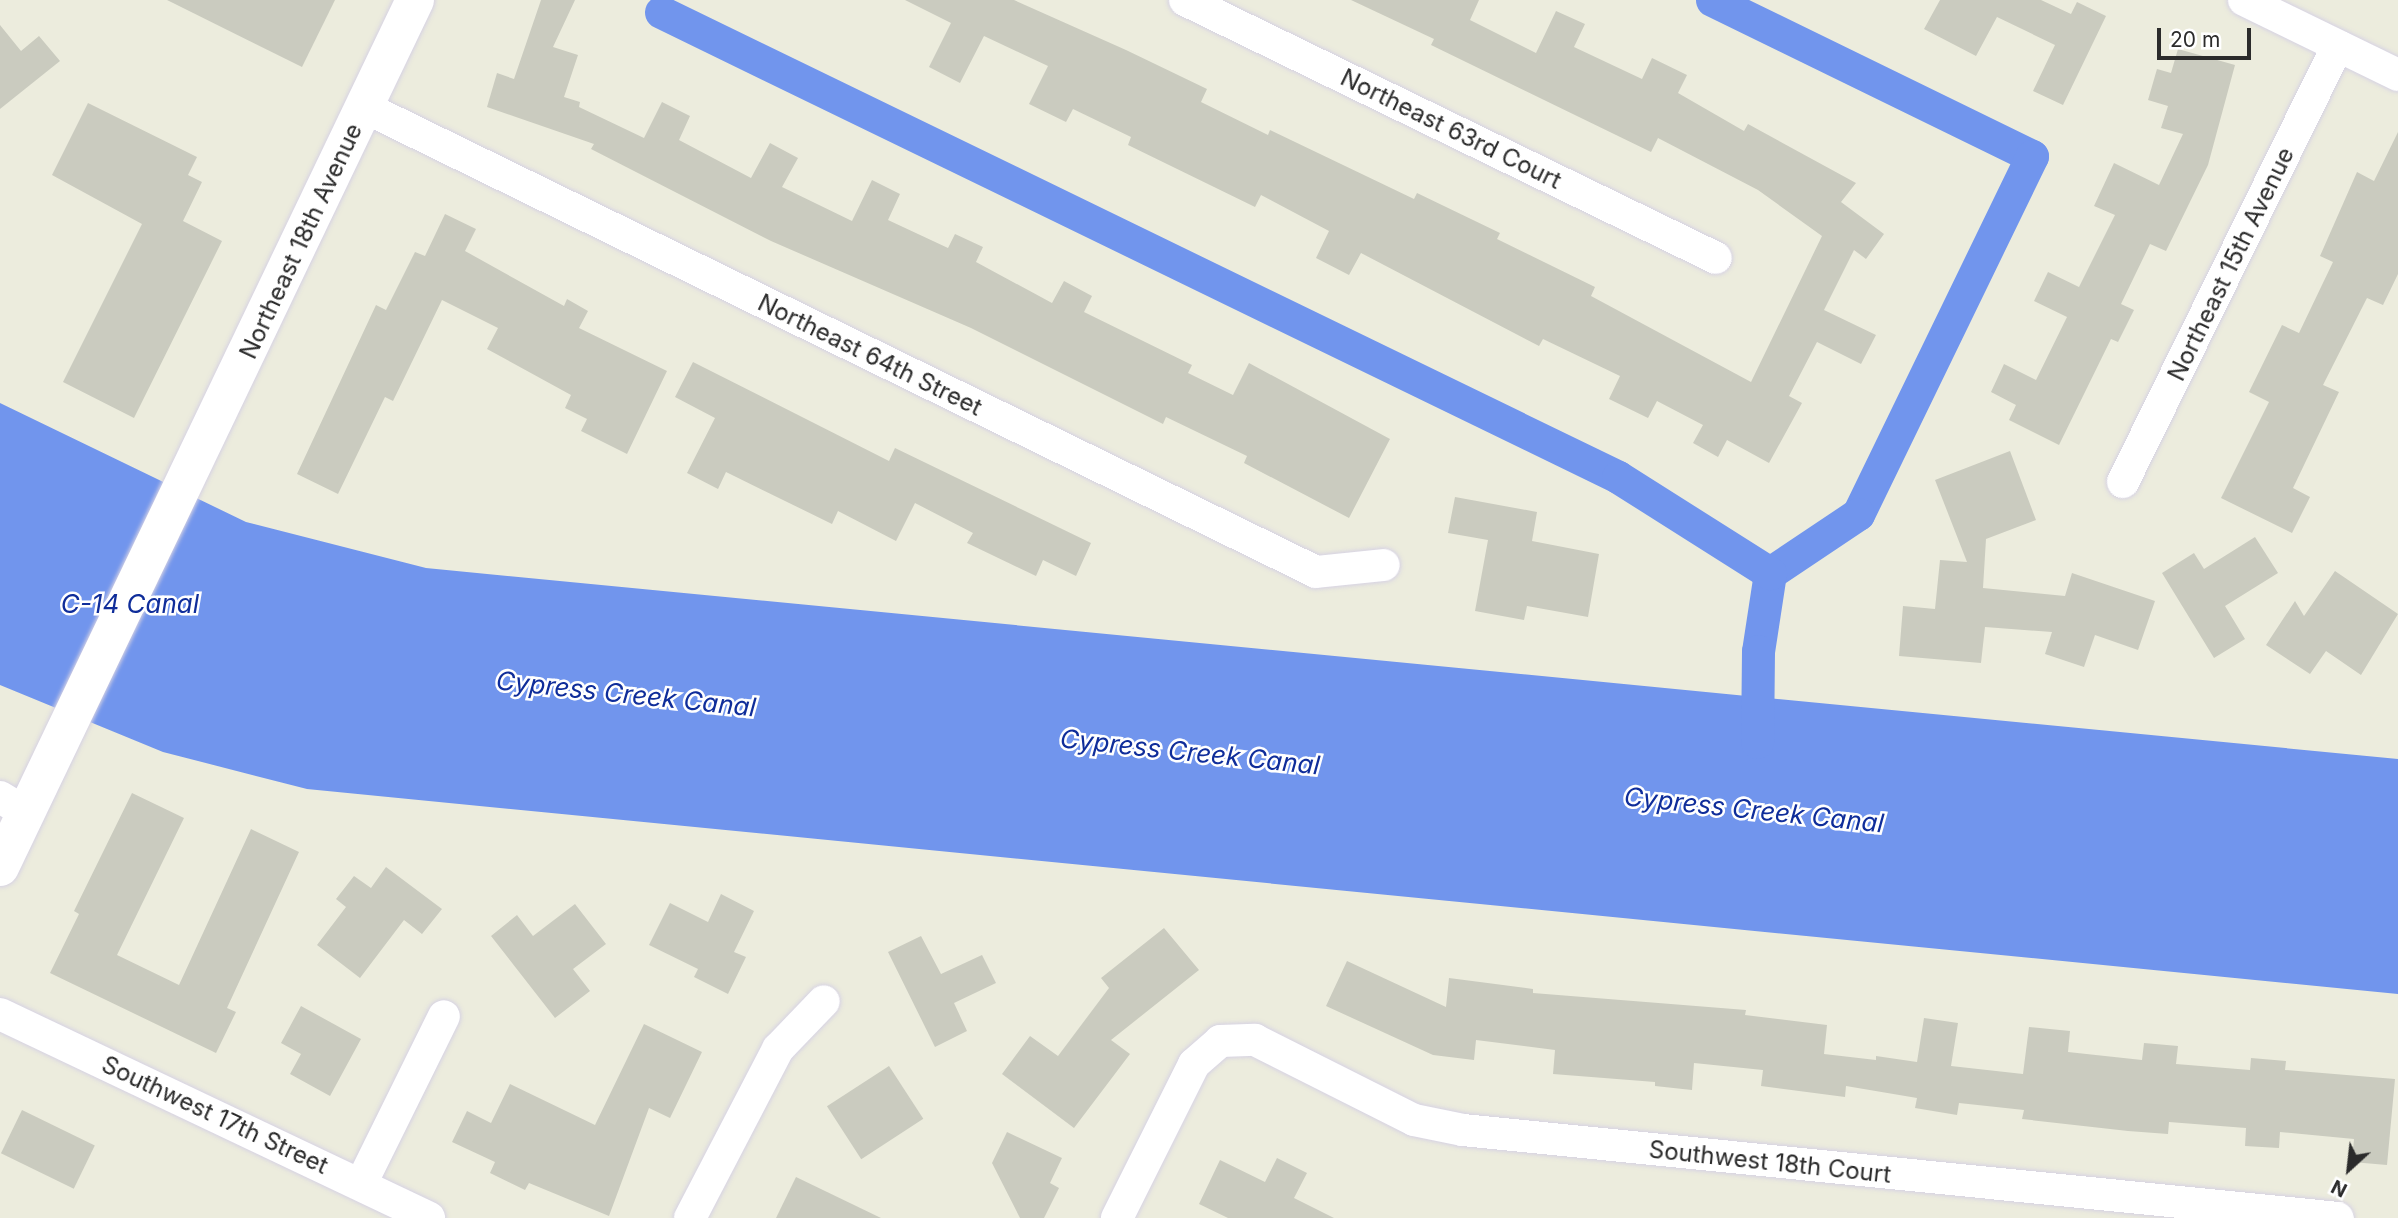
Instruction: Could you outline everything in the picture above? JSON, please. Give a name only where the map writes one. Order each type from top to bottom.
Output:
[{"type":"street","name":"Northeast 18th Avenue","points":[[0,867],[13,805],[69,726],[415,0]]},
{"type":"street","name":"Northeast 63rd Court","points":[[1185,0],[1716,258]]},
{"type":"street","points":[[2244,0],[2398,75]]},
{"type":"street","name":"Northeast 15th Avenue","points":[[2123,482],[2338,46]]},
{"type":"street","name":"Northeast 64th Street","points":[[363,107],[1316,572],[1384,565]]},
{"type":"street","points":[[690,1218],[778,1049],[824,1001]]},
{"type":"street","name":"Southwest 17th Street","points":[[0,1014],[429,1218]]},
{"type":"street","points":[[360,1184],[444,1016]]},
{"type":"street","name":"Southwest 18th Court","points":[[1117,1218],[1194,1064],[1220,1041],[1255,1040],[1413,1121],[1463,1130],[2177,1211],[2338,1218]]},
{"type":"water","name":"C-14 Canal","points":[[0,403],[246,522],[426,568],[2398,759],[2398,994],[307,789],[163,752],[0,685]]},
{"type":"building","points":[[167,0],[335,0],[302,67]]},
{"type":"building","points":[[541,0],[575,0],[553,47],[578,55],[564,97],[580,102],[579,107],[644,138],[662,102],[690,116],[679,140],[751,178],[770,143],[798,158],[782,187],[852,221],[872,180],[900,194],[888,220],[948,248],[955,234],[983,247],[976,262],[1052,303],[1064,281],[1092,296],[1084,312],[1192,365],[1188,373],[1233,395],[1249,363],[1390,439],[1349,518],[1244,463],[1247,456],[1166,417],[1163,424],[971,328],[771,241],[591,149],[594,144],[487,107],[497,73],[514,79]]},
{"type":"building","points":[[905,0],[1014,0],[1126,50],[1207,89],[1201,102],[1268,135],[1270,130],[1414,199],[1417,193],[1500,233],[1497,239],[1595,287],[1591,296],[1751,382],[1822,236],[1758,190],[1658,138],[1651,152],[1431,45],[1434,39],[1351,0],[1479,0],[1470,20],[1536,53],[1556,11],[1585,24],[1574,47],[1642,79],[1652,58],[1687,75],[1678,93],[1744,131],[1748,124],[1856,183],[1841,202],[1884,234],[1866,259],[1854,250],[1824,310],[1876,335],[1861,364],[1817,342],[1789,396],[1802,403],[1769,463],[1727,440],[1718,457],[1693,443],[1703,425],[1657,401],[1648,418],[1609,399],[1620,376],[1543,339],[1539,346],[1361,253],[1349,275],[1316,258],[1329,231],[1261,195],[1255,207],[1128,145],[1131,137],[1073,109],[1066,122],[1029,104],[1048,66],[984,36],[960,83],[929,67],[951,23]]},
{"type":"building","points":[[1940,0],[2041,0],[2071,14],[2077,2],[2106,16],[2063,105],[2033,91],[2055,45],[1997,17],[1976,56],[1924,29]]},
{"type":"building","points":[[0,25],[21,51],[39,36],[60,61],[0,109]]},
{"type":"building","points":[[2178,49],[2235,65],[2208,165],[2166,251],[2150,244],[2121,304],[2134,310],[2118,342],[2111,339],[2059,445],[2009,420],[2016,405],[1991,392],[2004,364],[2036,380],[2067,317],[2034,301],[2048,272],[2079,287],[2115,215],[2094,206],[2114,163],[2159,185],[2183,134],[2161,128],[2168,106],[2148,100],[2157,69],[2171,73]]},
{"type":"building","points":[[88,103],[197,157],[188,175],[202,182],[183,221],[222,241],[134,418],[63,382],[142,224],[52,175]]},
{"type":"building","points":[[2398,132],[2398,274],[2383,305],[2367,298],[2323,385],[2339,392],[2293,488],[2310,497],[2292,533],[2221,498],[2269,402],[2249,392],[2282,325],[2299,333],[2333,262],[2320,256],[2357,172],[2374,181]]},
{"type":"building","points":[[445,214],[476,229],[465,251],[564,306],[567,299],[588,311],[579,328],[667,371],[627,454],[581,431],[587,419],[565,408],[571,395],[487,349],[498,328],[442,300],[393,401],[385,397],[338,494],[297,474],[376,305],[386,310],[415,252],[425,256]]},
{"type":"building","points":[[693,362],[889,461],[895,448],[1091,543],[1076,576],[1043,560],[1036,576],[967,543],[973,533],[915,503],[896,541],[838,511],[832,524],[726,472],[718,489],[687,473],[715,418],[675,397]]},
{"type":"building","points":[[2010,451],[2036,520],[1986,539],[1983,588],[2065,596],[2072,573],[2155,601],[2138,650],[2095,635],[2084,667],[2045,654],[2052,632],[1985,627],[1981,663],[1899,656],[1903,606],[1935,609],[1940,560],[1967,562],[1935,480]]},
{"type":"building","points":[[1455,497],[1537,512],[1532,541],[1599,554],[1588,617],[1527,606],[1524,620],[1475,611],[1488,540],[1448,533]]},
{"type":"building","points":[[2255,537],[2278,573],[2225,606],[2245,639],[2214,658],[2162,573],[2194,553],[2204,569]]},
{"type":"building","points":[[2335,571],[2398,614],[2361,675],[2326,651],[2310,674],[2266,645],[2295,601],[2304,616]]},
{"type":"building","points":[[132,793],[184,818],[117,955],[179,985],[251,829],[299,852],[227,1008],[236,1012],[216,1053],[50,973],[79,914],[74,911]]},
{"type":"building","points":[[386,867],[442,909],[422,934],[404,920],[360,978],[317,945],[346,907],[336,899],[354,876],[371,888]]},
{"type":"building","points":[[721,894],[754,911],[734,952],[746,957],[728,994],[694,977],[698,969],[649,945],[670,903],[708,922]]},
{"type":"building","points":[[575,904],[606,944],[573,969],[590,991],[555,1018],[491,936],[517,915],[533,936]]},
{"type":"building","points":[[1164,928],[1199,970],[1111,1040],[1130,1054],[1074,1128],[1002,1074],[1030,1036],[1058,1056],[1109,988],[1101,978]]},
{"type":"building","points":[[921,936],[941,974],[982,955],[996,983],[954,1003],[967,1031],[935,1047],[888,952]]},
{"type":"building","points":[[1347,961],[1446,1007],[1449,978],[1533,989],[1533,993],[1746,1010],[1745,1015],[1827,1025],[1824,1054],[1876,1060],[1876,1056],[1917,1062],[1924,1018],[1958,1023],[1951,1066],[2023,1074],[2029,1027],[2070,1031],[2068,1052],[2142,1060],[2144,1043],[2178,1046],[2176,1064],[2250,1070],[2251,1058],[2286,1061],[2285,1070],[2395,1079],[2387,1165],[2352,1162],[2354,1139],[2280,1132],[2279,1148],[2245,1146],[2246,1128],[2169,1122],[2168,1134],[2128,1131],[2022,1119],[2024,1110],[1959,1103],[1957,1115],[1915,1108],[1917,1098],[1846,1086],[1845,1097],[1761,1086],[1763,1070],[1694,1063],[1692,1090],[1655,1086],[1655,1082],[1553,1074],[1555,1050],[1476,1040],[1474,1060],[1433,1055],[1326,1006]]},
{"type":"building","points":[[301,1006],[361,1039],[330,1096],[290,1074],[301,1054],[281,1043]]},
{"type":"building","points":[[644,1024],[702,1052],[670,1118],[649,1108],[609,1216],[529,1183],[525,1190],[490,1173],[495,1162],[452,1142],[467,1111],[491,1123],[510,1084],[595,1125]]},
{"type":"building","points":[[889,1066],[923,1119],[861,1159],[827,1106]]},
{"type":"building","points":[[22,1110],[95,1146],[74,1189],[1,1153]]},
{"type":"building","points":[[1007,1132],[1062,1158],[1050,1183],[1059,1188],[1044,1218],[1020,1218],[992,1163]]},
{"type":"building","points":[[1277,1158],[1307,1173],[1294,1198],[1334,1218],[1228,1218],[1199,1204],[1220,1160],[1265,1182]]},
{"type":"building","points":[[796,1177],[881,1218],[776,1218]]},
{"type":"waterway","points":[[1712,0],[2032,156],[1858,514],[1770,573],[1758,651],[1757,742]]},
{"type":"waterway","points":[[661,12],[1618,477],[1770,573]]},
{"type":"water label","name":"Cypress Creek Canal","points":[[626,694]]},
{"type":"water label","name":"Cypress Creek Canal","points":[[1190,752]]},
{"type":"water label","name":"Cypress Creek Canal","points":[[1754,810]]}]
